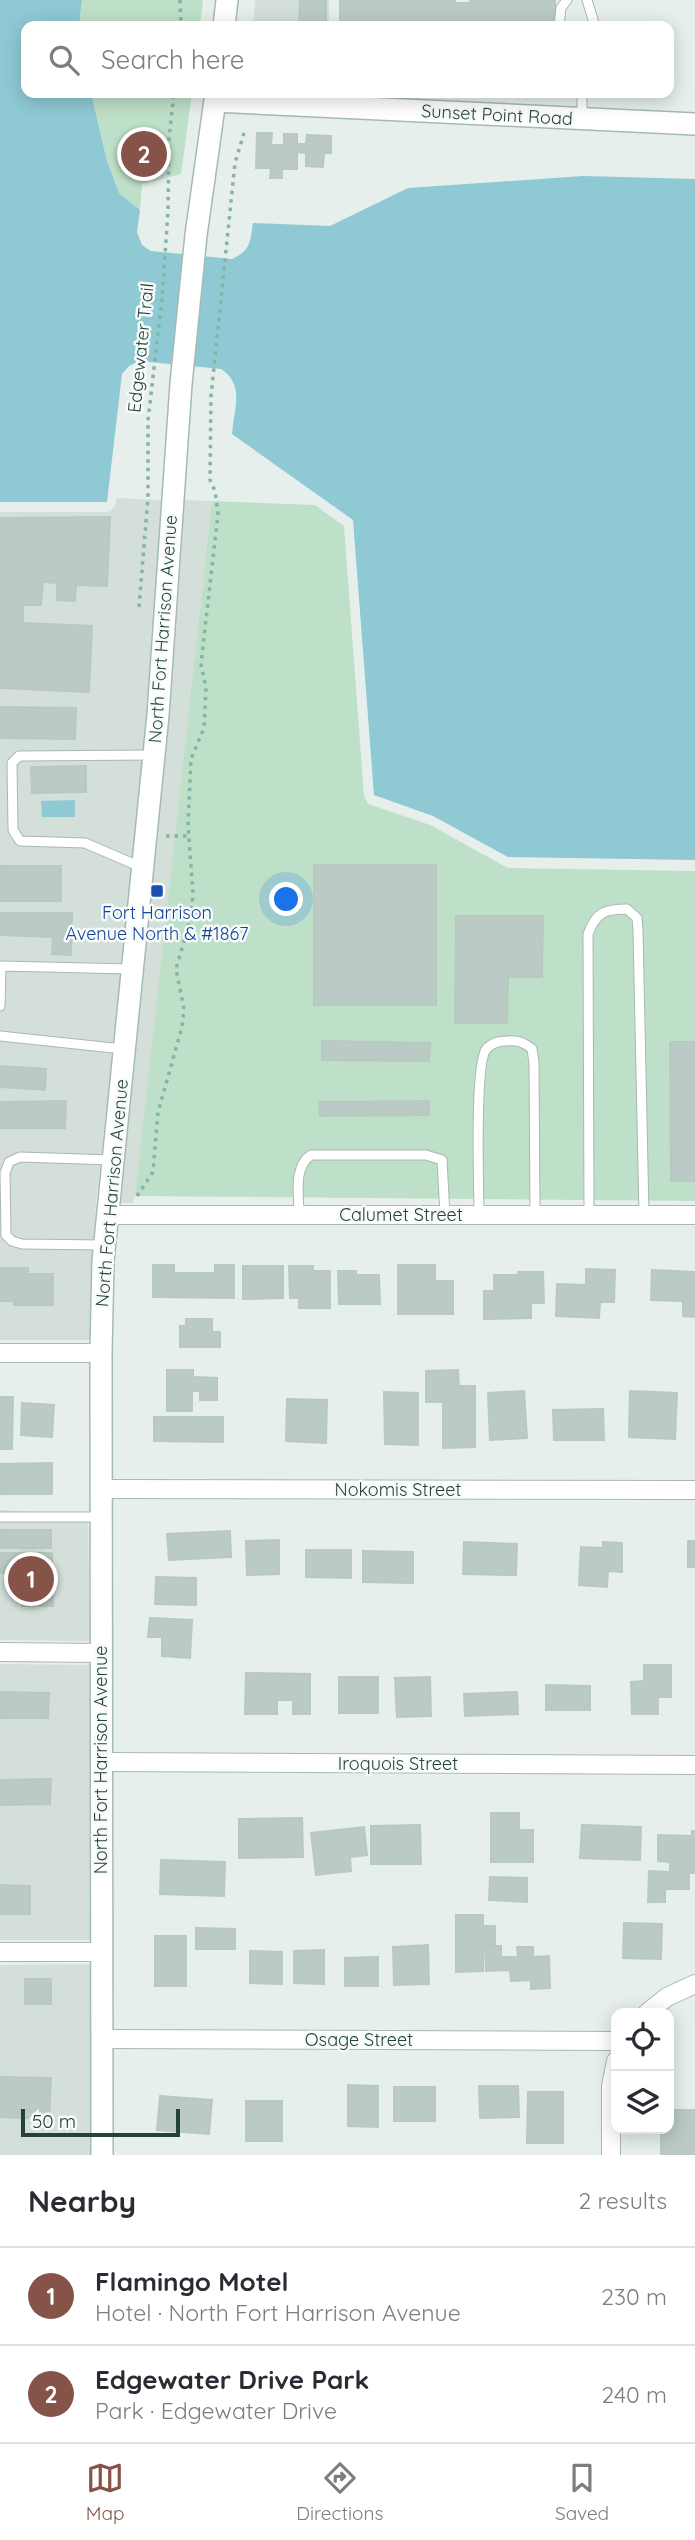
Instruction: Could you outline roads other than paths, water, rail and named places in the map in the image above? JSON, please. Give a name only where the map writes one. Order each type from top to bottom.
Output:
[{"type":"main road","points":[[225,21],[227,0]]},
{"type":"main road","name":"North Fort Harrison Avenue","points":[[102,2155],[101,1353],[105,1245],[154,755],[181,384],[196,234],[215,98]]},
{"type":"main road","name":"Sunset Point Road","points":[[231,98],[582,120],[695,124]]},
{"type":"street","name":"Calumet Street","points":[[107,1215],[695,1215]]},
{"type":"street","points":[[0,1353],[101,1353]]},
{"type":"street","name":"Nokomis Street","points":[[102,1489],[695,1490]]},
{"type":"street","points":[[0,1652],[101,1653]]},
{"type":"street","name":"Iroquois Street","points":[[101,1762],[695,1765]]},
{"type":"street","points":[[0,1952],[102,1952]]},
{"type":"street","points":[[653,2008],[667,1997],[695,1984]]},
{"type":"street","name":"Osage Street","points":[[102,2039],[611,2041]]},
{"type":"street","points":[[611,2155],[611,2086],[614,2071]]},
{"type":"lane","points":[[560,21],[561,8],[567,0]]},
{"type":"lane","points":[[587,0],[593,21]]},
{"type":"lane","points":[[582,98],[582,120]]},
{"type":"lane","points":[[144,868],[85,843],[20,841],[13,830],[12,763],[19,755],[154,755]]},
{"type":"lane","points":[[589,1215],[588,934],[593,920],[608,909],[627,909],[636,918],[638,930],[644,1215]]},
{"type":"lane","points":[[0,1006],[1,966],[134,969]]},
{"type":"lane","points":[[0,1036],[125,1049]]},
{"type":"lane","points":[[478,1215],[482,1058],[486,1048],[498,1041],[526,1043],[532,1049],[535,1215]]},
{"type":"lane","points":[[299,1215],[299,1170],[303,1161],[312,1155],[426,1155],[442,1160],[444,1215]]},
{"type":"lane","points":[[105,1245],[22,1244],[12,1241],[6,1235],[5,1173],[9,1162],[20,1157],[113,1160]]},
{"type":"lane","points":[[0,1517],[102,1517]]},
{"type":"water","points":[[0,0],[82,0],[80,21],[21,21],[21,98],[92,98],[107,161],[119,193],[140,210],[137,232],[142,245],[151,251],[232,259],[248,245],[253,223],[330,226],[408,188],[583,176],[695,179],[695,860],[508,857],[433,816],[374,795],[353,520],[232,434],[236,390],[228,375],[221,369],[139,361],[129,366],[122,374],[107,502],[0,502]]},
{"type":"water","points":[[75,800],[75,817],[42,817],[41,801]]},
{"type":"place","name":"Edgewater Drive Park","points":[[144,154]]},
{"type":"place","name":"Fort Harrison Avenue North & #1867","points":[[157,891]]},
{"type":"place","name":"Flamingo Motel","points":[[31,1579]]}]
